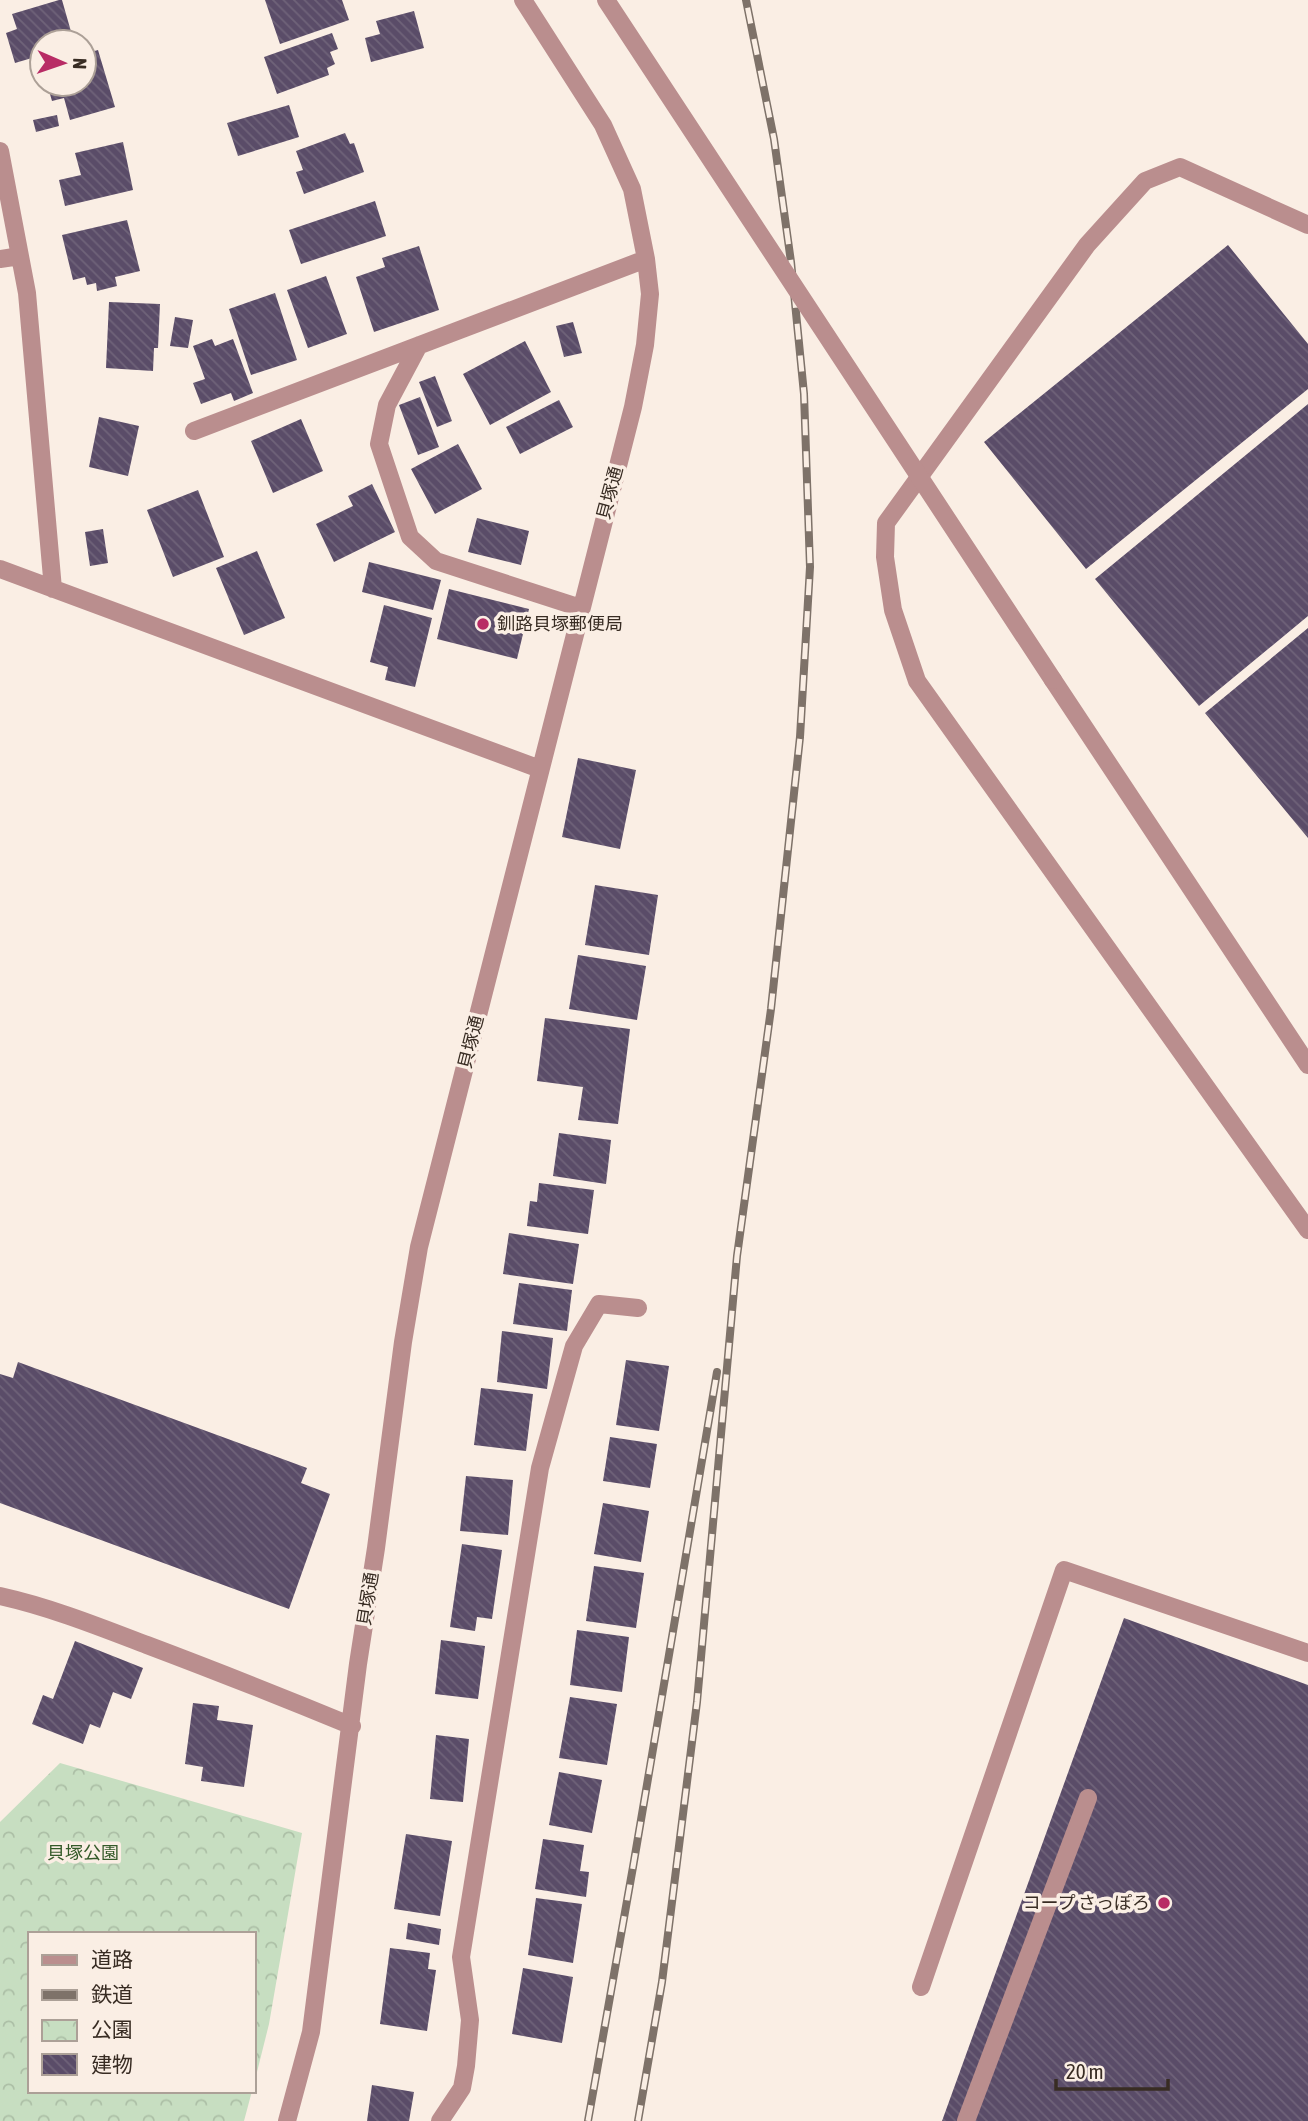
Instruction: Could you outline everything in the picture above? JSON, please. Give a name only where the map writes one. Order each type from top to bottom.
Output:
[{"type":"street","name":"貝塚通","points":[[286,2121],[311,2032],[401,1355],[419,1247],[633,407],[645,345],[650,294],[632,189],[603,125],[523,0]]},
{"type":"street","points":[[606,0],[1308,1065]]},
{"type":"street","points":[[0,151],[27,293],[53,589]]},
{"type":"street","points":[[1308,225],[1180,167],[1145,181],[1087,245],[886,523],[885,557],[893,610],[917,681],[1308,1230]]},
{"type":"street","points":[[0,259],[20,256]]},
{"type":"street","points":[[194,431],[646,259]]},
{"type":"street","points":[[419,345],[387,405],[379,444],[410,537],[436,561],[581,608]]},
{"type":"street","points":[[0,569],[540,769]]},
{"type":"street","points":[[440,2121],[462,2088],[466,2066],[470,2020],[461,1957],[540,1468],[574,1346],[599,1304],[638,1308]]},
{"type":"street","points":[[922,1987],[1064,1570],[1308,1653]]},
{"type":"street","points":[[0,1596],[20,1600],[118,1634],[352,1726]]},
{"type":"street","points":[[966,2121],[1088,1798]]},
{"type":"green space","name":"貝塚公園","points":[[60,1763],[302,1833],[269,2024],[256,2076],[256,1932],[28,1932],[28,2093],[251,2093],[244,2121],[0,2121],[0,1822]]},
{"type":"building","points":[[62,0],[70,28],[28,28],[28,59],[15,63],[6,33],[17,29],[12,14]]},
{"type":"building","points":[[265,0],[342,0],[349,20],[280,44]]},
{"type":"building","points":[[414,11],[424,48],[371,62],[365,38],[380,34],[376,21]]},
{"type":"building","points":[[332,33],[338,49],[330,52],[335,64],[327,68],[329,75],[277,94],[264,57]]},
{"type":"building","points":[[98,50],[115,107],[70,120],[64,98],[98,98]]},
{"type":"building","points":[[289,105],[299,137],[238,156],[227,123]]},
{"type":"building","points":[[57,115],[59,126],[36,132],[33,120]]},
{"type":"building","points":[[345,133],[350,144],[354,143],[364,172],[304,194],[296,172],[303,170],[296,151]]},
{"type":"building","points":[[123,142],[133,190],[65,206],[59,180],[81,175],[75,153]]},
{"type":"building","points":[[375,201],[386,236],[301,264],[289,230]]},
{"type":"building","points":[[127,220],[140,271],[115,277],[117,286],[97,291],[96,283],[87,285],[85,277],[73,280],[62,235]]},
{"type":"building","points":[[1228,245],[1308,344],[1308,389],[1086,569],[984,442]]},
{"type":"building","points":[[419,246],[439,310],[374,332],[356,277],[385,267],[382,258]]},
{"type":"building","points":[[326,276],[347,334],[308,348],[287,290]]},
{"type":"building","points":[[275,293],[297,360],[251,375],[229,309]]},
{"type":"building","points":[[109,302],[160,304],[158,348],[154,348],[153,371],[106,368]]},
{"type":"building","points":[[175,317],[193,320],[188,348],[170,346]]},
{"type":"building","points":[[573,322],[582,353],[564,357],[556,326]]},
{"type":"building","points":[[212,339],[215,346],[233,339],[253,393],[234,401],[231,393],[201,404],[193,383],[205,379],[193,346]]},
{"type":"building","points":[[525,341],[551,392],[490,425],[463,374]]},
{"type":"building","points":[[435,376],[452,421],[437,427],[419,382]]},
{"type":"building","points":[[420,397],[439,447],[418,455],[399,405]]},
{"type":"building","points":[[559,400],[573,427],[520,454],[506,427]]},
{"type":"building","points":[[1308,404],[1308,616],[1199,706],[1095,579]]},
{"type":"building","points":[[99,417],[139,426],[128,476],[89,467]]},
{"type":"building","points":[[301,419],[323,471],[273,493],[251,441]]},
{"type":"building","points":[[458,444],[482,489],[435,514],[411,469]]},
{"type":"building","points":[[372,484],[395,532],[334,562],[316,524],[353,506],[348,496]]},
{"type":"building","points":[[198,490],[224,557],[173,577],[147,510]]},
{"type":"building","points":[[477,518],[529,531],[521,565],[468,552]]},
{"type":"building","points":[[103,529],[108,563],[90,566],[85,532]]},
{"type":"building","points":[[257,551],[285,618],[244,635],[216,568]]},
{"type":"building","points":[[369,562],[441,580],[433,610],[362,592]]},
{"type":"building","name":"釧路貝塚郵便局","points":[[449,589],[529,609],[517,659],[437,639]]},
{"type":"building","points":[[384,605],[432,618],[415,687],[385,680],[388,667],[370,662]]},
{"type":"building","points":[[1308,628],[1308,838],[1205,713]]},
{"type":"building","points":[[578,758],[636,770],[620,849],[562,837]]},
{"type":"building","points":[[595,885],[658,895],[649,955],[585,945]]},
{"type":"building","points":[[578,955],[646,966],[637,1020],[569,1009]]},
{"type":"building","points":[[545,1018],[630,1029],[618,1124],[578,1120],[583,1087],[537,1081]]},
{"type":"building","points":[[559,1133],[611,1140],[606,1184],[553,1176]]},
{"type":"building","points":[[539,1183],[594,1190],[588,1234],[527,1226],[530,1201],[537,1202]]},
{"type":"building","points":[[509,1233],[579,1244],[573,1284],[503,1274]]},
{"type":"building","points":[[519,1283],[572,1290],[567,1331],[513,1324]]},
{"type":"building","points":[[502,1331],[553,1338],[547,1389],[497,1382]]},
{"type":"building","points":[[626,1360],[669,1366],[659,1431],[616,1425]]},
{"type":"building","points":[[18,1362],[307,1468],[301,1483],[330,1494],[289,1609],[0,1503],[0,1374],[13,1378]]},
{"type":"building","points":[[481,1388],[533,1394],[526,1451],[474,1445]]},
{"type":"building","points":[[610,1437],[657,1444],[650,1488],[603,1481]]},
{"type":"building","points":[[466,1476],[513,1480],[508,1535],[460,1531]]},
{"type":"building","points":[[603,1503],[649,1511],[641,1562],[594,1554]]},
{"type":"building","points":[[462,1544],[502,1550],[492,1619],[477,1617],[475,1631],[450,1627]]},
{"type":"building","points":[[594,1566],[644,1573],[636,1628],[586,1621]]},
{"type":"building","name":"コープ さっぽろ","points":[[1124,1618],[1308,1685],[1308,2121],[942,2121]]},
{"type":"building","points":[[577,1630],[629,1637],[622,1692],[570,1685]]},
{"type":"building","points":[[441,1640],[485,1646],[478,1699],[435,1694]]},
{"type":"building","points":[[75,1641],[143,1668],[131,1699],[113,1692],[100,1728],[90,1724],[83,1744],[32,1724],[43,1695],[53,1699]]},
{"type":"building","points":[[570,1697],[617,1704],[607,1765],[559,1758]]},
{"type":"building","points":[[193,1703],[219,1706],[217,1720],[253,1725],[244,1787],[201,1781],[203,1767],[185,1764]]},
{"type":"building","points":[[436,1735],[469,1739],[463,1802],[430,1799]]},
{"type":"building","points":[[559,1772],[602,1780],[592,1833],[549,1825]]},
{"type":"building","points":[[406,1834],[452,1841],[440,1916],[394,1909]]},
{"type":"building","points":[[543,1839],[584,1845],[580,1871],[589,1872],[586,1897],[535,1889]]},
{"type":"building","points":[[536,1898],[582,1904],[573,1963],[528,1955]]},
{"type":"building","points":[[408,1923],[441,1929],[439,1945],[406,1939]]},
{"type":"building","points":[[390,1948],[430,1953],[428,1969],[436,1970],[427,2031],[380,2024]]},
{"type":"building","points":[[523,1968],[573,1977],[562,2043],[512,2034]]},
{"type":"building","points":[[372,2085],[414,2092],[409,2121],[367,2121]]},
{"type":"railway","points":[[638,2121],[662,1982],[697,1702],[737,1256],[771,1009],[800,737],[810,567],[804,394],[791,262],[774,139],[746,0]]},
{"type":"railway","points":[[588,2121],[717,1372]]},
{"type":"place","name":"釧路貝塚郵便局","points":[[483,624]]},
{"type":"place","name":"コープ さっぽろ","points":[[1164,1903]]}]
